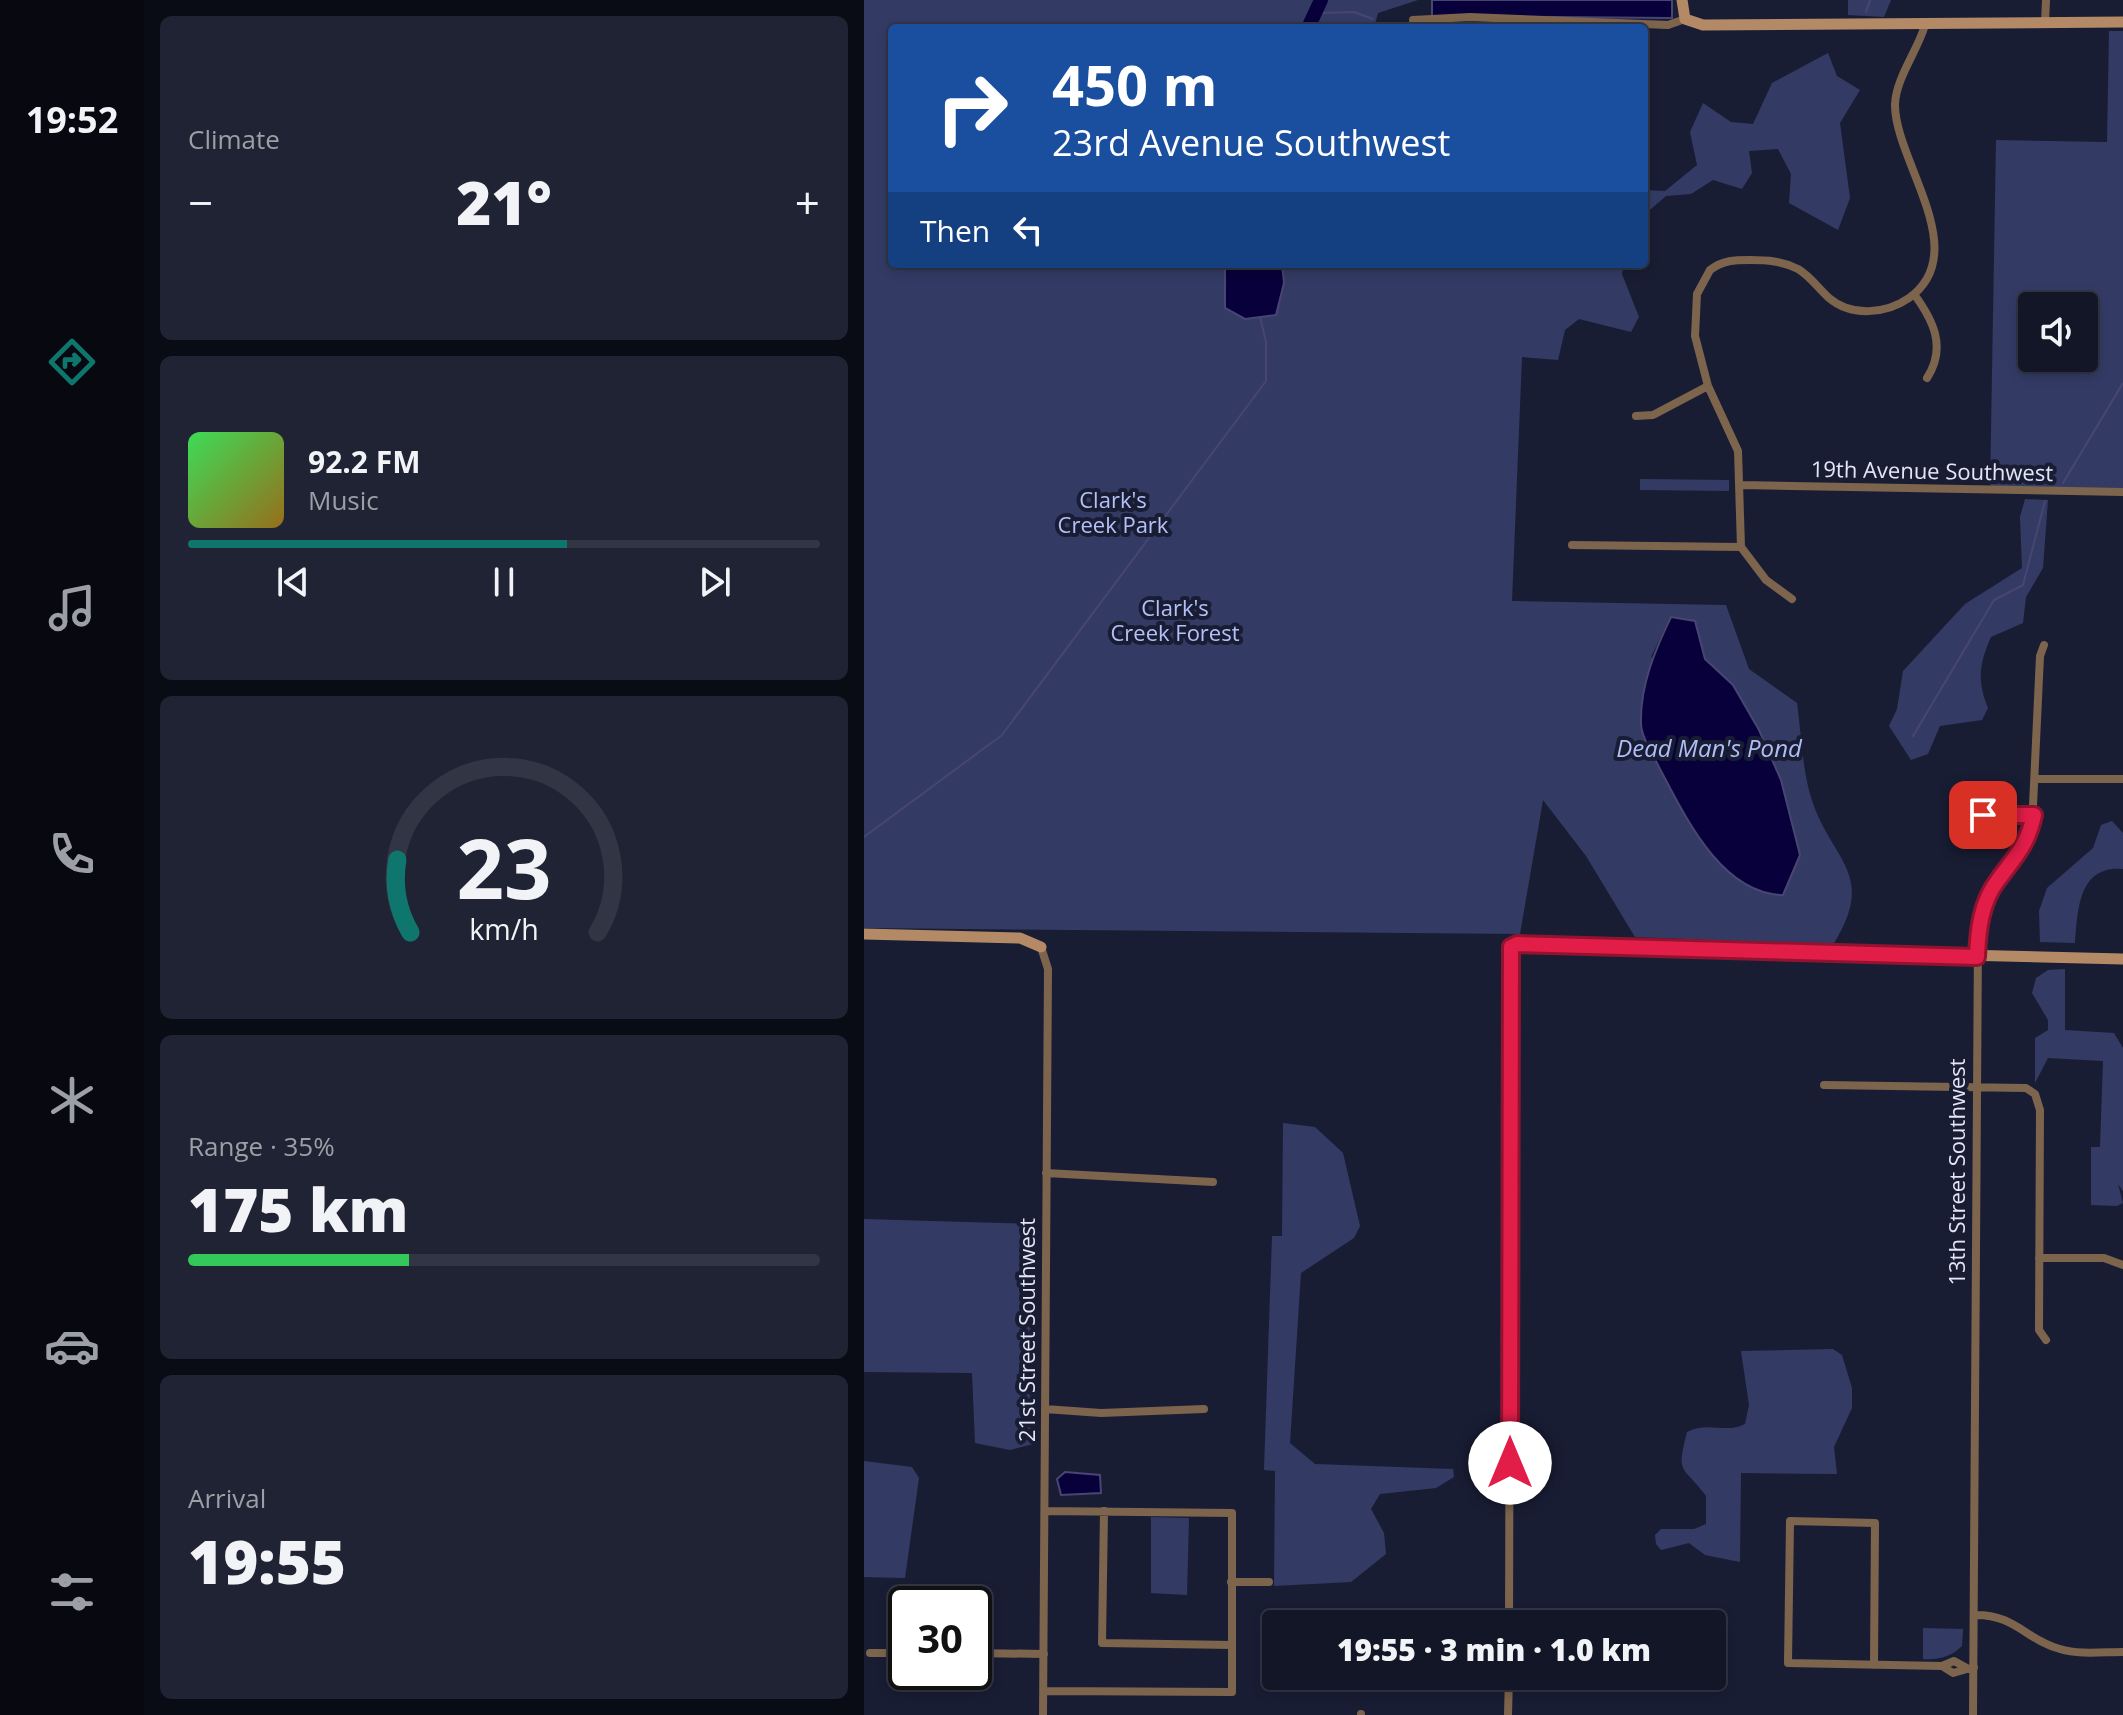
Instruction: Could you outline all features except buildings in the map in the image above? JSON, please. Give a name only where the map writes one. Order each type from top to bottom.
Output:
[{"type":"street","points":[[1682,0],[1685,19]]},
{"type":"street","points":[[2045,23],[2046,0]]},
{"type":"street","points":[[1413,20],[1470,17],[1643,24]]},
{"type":"street","points":[[1648,24],[1668,25],[1685,19],[1703,25],[2123,22]]},
{"type":"street","points":[[1792,599],[1766,580],[1741,547],[1741,485],[1736,442],[1708,386],[1697,355],[1695,323],[1700,286],[1715,266],[1735,260],[1781,262],[1801,271],[1831,300],[1858,310],[1886,309],[1914,294],[1932,263],[1933,237],[1918,176],[1897,126],[1895,103],[1925,25]]},
{"type":"street","points":[[1914,294],[1932,317],[1936,331],[1933,364],[1927,378]]},
{"type":"street","points":[[1636,416],[1653,415],[1708,386]]},
{"type":"street","name":"19th Avenue Southwest","points":[[1741,485],[2123,492]]},
{"type":"street","points":[[1572,545],[1741,547]]},
{"type":"street","name":"13th Street Southwest","points":[[1973,1715],[1969,1667],[1974,1615],[1977,957],[1984,906],[1998,880],[2023,849],[2034,815],[2039,669],[2044,645]]},
{"type":"street","points":[[2037,779],[2123,779]]},
{"type":"street","points":[[1983,815],[2034,815]]},
{"type":"street","points":[[864,934],[1020,938],[1041,947]]},
{"type":"street","points":[[1509,1610],[1511,947],[1517,944],[2123,959]]},
{"type":"street","name":"21st Street Southwest","points":[[1041,947],[1048,969],[1043,1715]]},
{"type":"street","points":[[1824,1085],[2026,1088],[2038,1098],[2039,1330],[2046,1340]]},
{"type":"street","points":[[1046,1173],[1213,1182]]},
{"type":"street","points":[[2039,1258],[2104,1258],[2123,1265]]},
{"type":"street","points":[[1045,1409],[1101,1413],[1204,1409]]},
{"type":"street","points":[[1044,1691],[1232,1692],[1232,1513],[1045,1511]]},
{"type":"street","points":[[1104,1511],[1102,1643],[1232,1645]]},
{"type":"street","points":[[1874,1665],[1875,1523],[1790,1521],[1788,1663],[1874,1665],[1942,1666],[1954,1661],[1969,1667]]},
{"type":"street","points":[[1231,1582],[1269,1582]]},
{"type":"street","points":[[1974,1615],[1991,1614],[2012,1621],[2061,1650],[2123,1652]]},
{"type":"street","points":[[870,1653],[888,1653]]},
{"type":"street","points":[[992,1653],[1044,1654]]},
{"type":"street","points":[[1508,1715],[1509,1690]]},
{"type":"green space","name":"Clark's Creek Forest","points":[[864,0],[1418,0],[1378,13],[1375,24],[888,24],[888,268],[1623,268],[1622,274],[1639,317],[1631,332],[1579,319],[1565,330],[1558,360],[1522,357],[1512,601],[1726,605],[1749,669],[1797,703],[1810,794],[1818,817],[1846,867],[1851,882],[1851,900],[1846,920],[1833,945],[1635,937],[1586,856],[1543,800],[1520,934],[864,928]],"holes":[[[1670,617],[1705,659],[1733,685],[1759,730],[1781,780],[1651,657]]]},
{"type":"green space","points":[[1848,0],[1891,0],[1884,17],[1848,15]]},
{"type":"green space","points":[[2109,31],[2123,31],[2123,492],[1990,490],[1996,140],[2107,142]]},
{"type":"green space","points":[[1828,53],[1837,76],[1860,90],[1840,123],[1850,198],[1838,230],[1789,203],[1791,174],[1778,149],[1749,151],[1752,173],[1742,189],[1713,180],[1691,194],[1666,196],[1648,212],[1648,190],[1665,191],[1697,165],[1690,132],[1703,103],[1731,122],[1753,124],[1772,83]]},
{"type":"green space","points":[[1640,479],[1729,480],[1729,491],[1640,490]]},
{"type":"green space","points":[[2025,499],[2048,500],[2043,568],[2026,597],[2023,623],[1991,637],[1987,647],[1981,681],[1988,708],[1982,720],[1940,726],[1928,754],[1911,760],[1889,726],[1897,709],[1903,671],[1965,604],[2022,568],[2020,517]]},
{"type":"green space","points":[[2112,821],[2123,833],[2123,869],[2097,874],[2089,882],[2083,892],[2077,917],[2075,943],[2040,942],[2039,911],[2047,888],[2093,848],[2101,825]]},
{"type":"green space","points":[[2065,969],[2065,1030],[2114,1033],[2123,1048],[2123,1191],[2118,1184],[2123,1203],[2117,1206],[2091,1205],[2091,1147],[2100,1147],[2103,1061],[2048,1058],[2035,1083],[2035,1038],[2048,1030],[2048,1020],[2032,993],[2036,978],[2048,970]]},
{"type":"green space","points":[[1283,1123],[1315,1127],[1343,1153],[1360,1226],[1354,1238],[1301,1273],[1290,1443],[1315,1464],[1453,1469],[1454,1477],[1436,1488],[1380,1494],[1371,1509],[1384,1533],[1386,1554],[1351,1582],[1274,1586],[1275,1471],[1264,1470],[1272,1236],[1282,1236]]},
{"type":"green space","points":[[864,1219],[1033,1224],[1033,1444],[1010,1450],[975,1443],[972,1373],[864,1372]]},
{"type":"green space","points":[[1833,1349],[1842,1355],[1852,1388],[1852,1408],[1834,1447],[1837,1474],[1741,1473],[1740,1562],[1705,1555],[1689,1543],[1661,1550],[1656,1544],[1655,1535],[1661,1529],[1694,1529],[1706,1524],[1706,1496],[1683,1468],[1684,1446],[1687,1432],[1694,1429],[1731,1428],[1745,1424],[1749,1405],[1741,1351]]},
{"type":"green space","points":[[864,1461],[912,1467],[919,1478],[905,1578],[864,1577]]},
{"type":"green space","points":[[1151,1517],[1189,1518],[1187,1595],[1151,1593]]},
{"type":"green space","points":[[1923,1628],[1963,1629],[1962,1646],[1944,1657],[1923,1659]]},
{"type":"water","points":[[1432,0],[1672,0],[1672,18],[1432,16]]},
{"type":"water","points":[[1225,268],[1282,268],[1284,283],[1276,315],[1245,319],[1225,308]]},
{"type":"water","name":"Dead Man's Pond","points":[[1671,617],[1695,621],[1705,659],[1733,685],[1759,730],[1781,780],[1800,855],[1783,895],[1761,891],[1741,882],[1723,867],[1694,829],[1645,740],[1641,723],[1643,695],[1654,655]]},
{"type":"water","points":[[1065,1472],[1100,1475],[1101,1493],[1061,1495],[1057,1479]]},
{"type":"waterway","points":[[1310,24],[1321,0]]},
{"type":"waterway","points":[[1866,12],[1870,0]]},
{"type":"waterway","points":[[1317,13],[1354,12],[1373,19]]},
{"type":"waterway","points":[[864,837],[1002,735],[1266,381],[1266,342],[1260,317]]},
{"type":"waterway","points":[[2063,483],[2123,383]]},
{"type":"waterway","points":[[1913,736],[1994,600],[2023,585],[2045,501]]},
{"type":"route","points":[[1510,1463],[1511,947],[1517,944],[1977,957],[1984,906],[1998,880],[2023,849],[2034,815],[1983,815]]},
{"type":"park label","name":"Clark's Creek Park","points":[[1113,512]]}]
